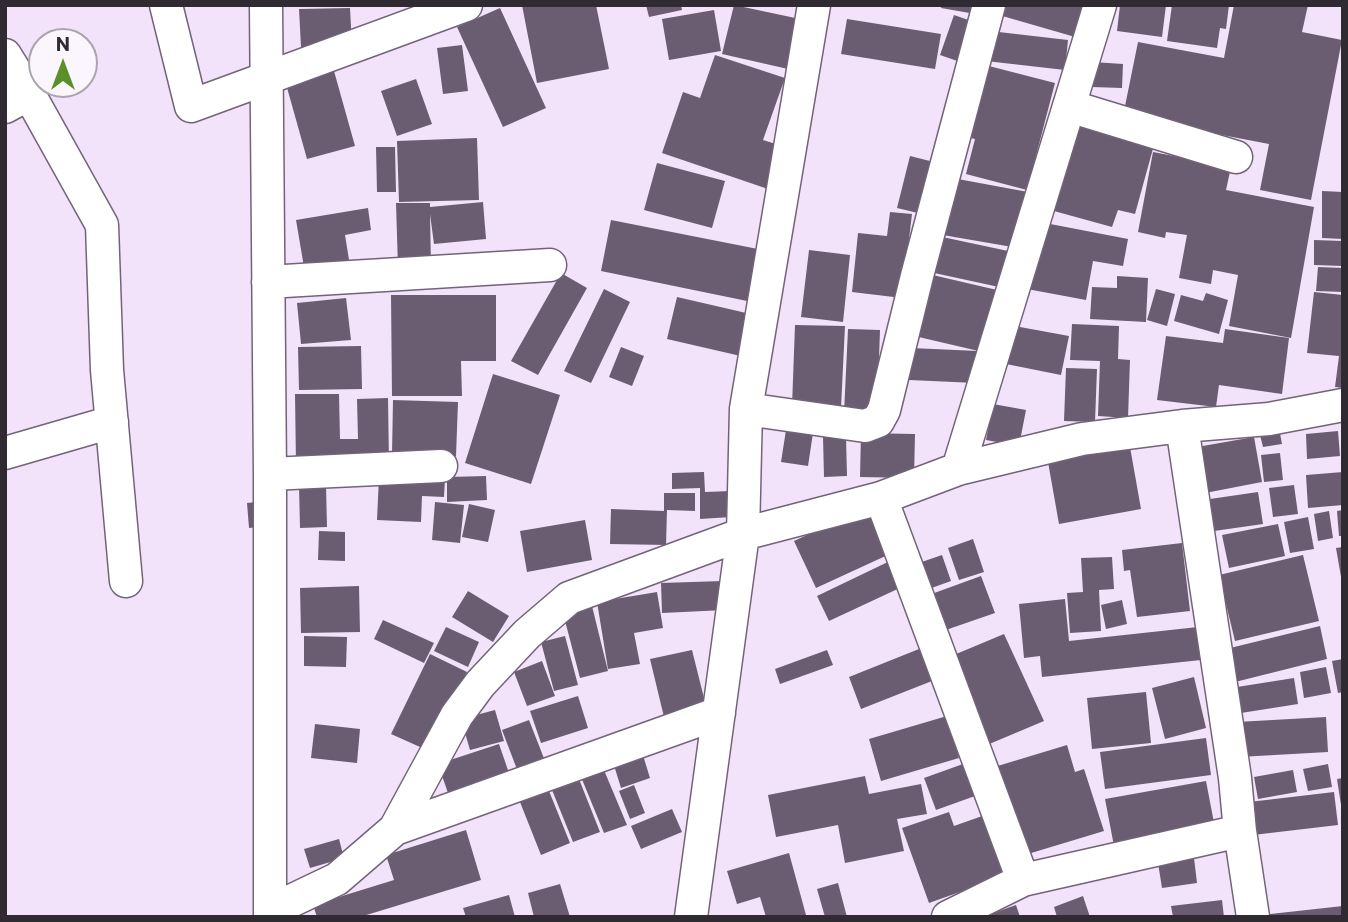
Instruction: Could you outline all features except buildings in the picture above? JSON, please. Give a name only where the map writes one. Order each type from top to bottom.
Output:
[{"type":"street","points":[[166,5],[191,106],[466,5]]},
{"type":"street","points":[[266,5],[270,914],[337,879],[395,829],[457,715],[527,634],[569,598],[743,534],[881,498],[958,469],[1082,439],[1182,426],[1269,419],[1343,405]]},
{"type":"street","points":[[691,917],[743,534],[746,409],[814,5]]},
{"type":"street","points":[[746,409],[865,426],[878,421],[884,410],[989,5]]},
{"type":"street","points":[[958,469],[1100,5]]},
{"type":"street","points":[[5,55],[17,100],[102,225],[107,370],[126,581]]},
{"type":"street","points":[[1069,106],[1236,157]]},
{"type":"street","points":[[268,282],[550,265]]},
{"type":"street","points":[[5,453],[112,422]]},
{"type":"street","points":[[1182,426],[1253,917]]},
{"type":"street","points":[[270,474],[441,466]]},
{"type":"street","points":[[881,498],[1023,880]]},
{"type":"street","points":[[395,829],[719,713]]},
{"type":"street","points":[[948,917],[1023,880],[1240,831]]}]
